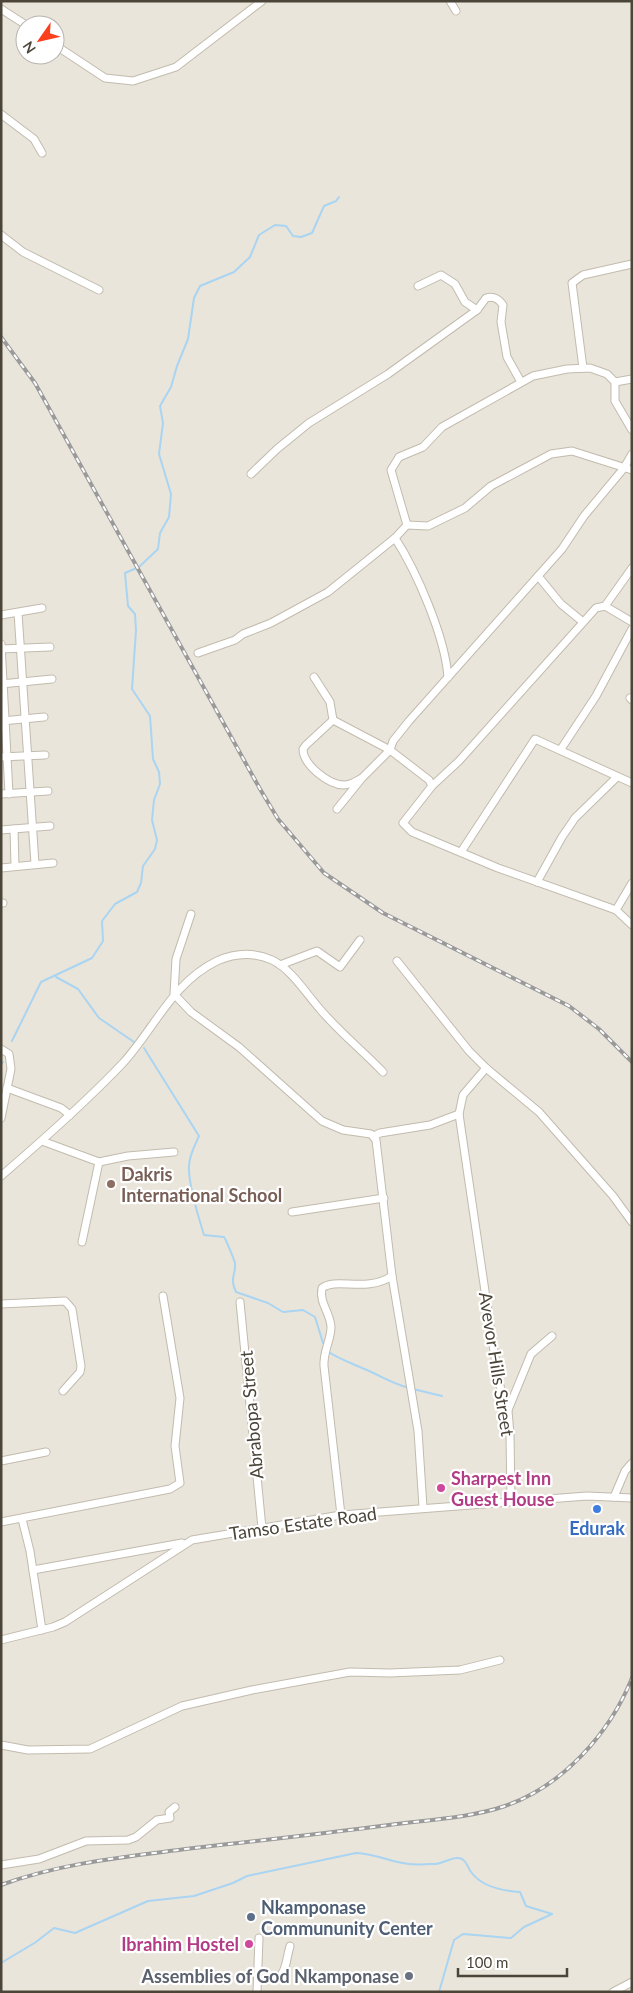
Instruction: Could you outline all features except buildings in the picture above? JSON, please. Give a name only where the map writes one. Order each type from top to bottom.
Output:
[{"type":"street","points":[[65,52],[105,78],[133,81],[176,67],[262,1]]},
{"type":"street","points":[[450,1],[456,11]]},
{"type":"street","points":[[1,9],[15,18]]},
{"type":"street","points":[[1,114],[34,140],[42,153]]},
{"type":"street","points":[[1,236],[22,252],[99,290]]},
{"type":"street","points":[[583,368],[572,283],[583,276],[632,264]]},
{"type":"street","points":[[418,286],[436,276],[445,276],[455,284],[465,302],[477,310]]},
{"type":"street","points":[[252,474],[277,449],[309,423],[388,374],[477,310],[486,298],[491,296],[503,305],[501,322],[507,357],[521,382]]},
{"type":"street","points":[[407,525],[391,470],[399,457],[422,447],[442,427],[533,376],[567,369],[583,368],[600,370],[615,382],[632,379]]},
{"type":"street","points":[[615,382],[615,401],[632,430]]},
{"type":"street","points":[[407,525],[428,526],[466,508],[490,486],[551,454],[572,451],[628,469]]},
{"type":"street","points":[[336,810],[362,778],[390,750],[401,730],[538,576],[628,469],[632,454]]},
{"type":"street","points":[[198,652],[235,640],[243,634],[271,623],[328,592],[395,538],[407,525]]},
{"type":"street","points":[[395,538],[404,551],[424,597],[445,656],[448,677]]},
{"type":"street","points":[[632,568],[605,606],[596,608],[459,761],[432,786],[403,823],[412,832],[537,882],[616,910],[632,925]]},
{"type":"street","points":[[538,576],[562,604],[583,622]]},
{"type":"street","points":[[605,606],[632,622]]},
{"type":"street","points":[[1,615],[42,608]]},
{"type":"street","points":[[18,613],[35,864]]},
{"type":"street","points":[[561,750],[596,696],[632,628]]},
{"type":"street","points":[[1,644],[5,794],[48,791]]},
{"type":"street","points":[[1,649],[50,647]]},
{"type":"street","points":[[314,677],[330,702],[333,720]]},
{"type":"street","points":[[2,684],[52,679]]},
{"type":"street","points":[[4,721],[44,718]]},
{"type":"street","points":[[333,720],[390,750],[429,780],[432,786]]},
{"type":"street","points":[[333,720],[306,745],[303,749],[304,757],[322,774],[340,784],[350,784],[362,778]]},
{"type":"street","points":[[461,852],[532,740],[537,739],[632,783]]},
{"type":"street","points":[[5,757],[45,755]]},
{"type":"street","points":[[537,882],[575,818],[617,777]]},
{"type":"street","points":[[1,830],[50,826]]},
{"type":"street","points":[[14,829],[15,866]]},
{"type":"street","points":[[1,868],[53,863]]},
{"type":"street","points":[[616,910],[632,883]]},
{"type":"street","points":[[192,914],[176,959],[174,994],[191,1012],[239,1047],[273,1080],[322,1121],[343,1130],[367,1133],[374,1136],[380,1133],[430,1125],[459,1114],[463,1095],[486,1068]]},
{"type":"street","points":[[280,965],[317,951],[340,967],[360,940]]},
{"type":"street","points":[[1,1176],[42,1141],[124,1062],[174,994],[216,962],[232,956],[243,954],[263,956],[280,965],[334,1024],[383,1072]]},
{"type":"street","points":[[397,961],[486,1068],[539,1112],[591,1170],[632,1222]]},
{"type":"street","points":[[1,1049],[5,1050],[11,1059],[1,1117]]},
{"type":"street","points":[[7,1088],[61,1108],[70,1115]]},
{"type":"street","name":"Avevor Hills Street","points":[[459,1114],[499,1382],[508,1411],[511,1501]]},
{"type":"street","points":[[374,1136],[384,1198],[392,1276],[418,1431],[423,1507]]},
{"type":"street","points":[[42,1141],[99,1162],[123,1156],[174,1152]]},
{"type":"street","points":[[82,1242],[99,1162]]},
{"type":"street","points":[[292,1212],[384,1198]]},
{"type":"street","points":[[341,1515],[324,1366],[324,1351],[331,1326],[322,1301],[322,1288],[329,1285],[368,1286],[384,1281],[392,1276]]},
{"type":"street","points":[[1,1522],[170,1489],[180,1483],[176,1446],[180,1398],[163,1296]]},
{"type":"street","points":[[1,1304],[55,1301],[69,1303],[72,1309],[81,1366],[80,1372],[63,1391]]},
{"type":"street","name":"Abrabopa Street","points":[[240,1302],[262,1528]]},
{"type":"street","points":[[508,1411],[531,1354],[552,1336]]},
{"type":"street","points":[[1,1461],[46,1452]]},
{"type":"street","points":[[614,1497],[625,1471],[632,1463]]},
{"type":"street","name":"Tamso Estate Road","points":[[1,1640],[59,1625],[185,1542],[341,1515],[511,1501],[632,1498]]},
{"type":"street","points":[[22,1519],[30,1551],[42,1630]]},
{"type":"street","points":[[33,1570],[185,1542]]},
{"type":"street","points":[[1,1745],[28,1750],[90,1749],[182,1706],[252,1690],[350,1672],[390,1673],[460,1670],[500,1660]]},
{"type":"street","points":[[1,1864],[39,1859],[86,1840],[128,1840],[136,1837],[157,1820],[170,1818],[168,1812],[175,1807]]},
{"type":"street","points":[[257,1992],[260,1938]]},
{"type":"street","points":[[258,1981],[277,1979],[282,1976],[290,1946]]},
{"type":"street","points":[[613,1992],[632,1982]]},
{"type":"shaded area","points":[[1,1],[632,1],[632,1992],[1,1992]]},
{"type":"waterway","points":[[12,1041],[41,982],[92,958],[103,941],[102,921],[115,904],[137,892],[141,883],[143,866],[155,849],[157,840],[152,820],[154,800],[160,784],[159,772],[153,759],[150,716],[132,689],[136,630],[135,614],[128,606],[125,573],[139,567],[158,549],[160,533],[169,517],[171,494],[159,454],[163,423],[160,406],[171,387],[188,339],[194,298],[200,286],[234,272],[250,257],[259,235],[275,225],[286,226],[293,236],[301,237],[312,233],[324,206],[336,201],[339,197]]},
{"type":"waterway","points":[[56,977],[78,989],[99,1018],[134,1042]]},
{"type":"waterway","points":[[144,1048],[199,1136],[189,1162],[194,1200],[204,1235],[224,1237],[235,1263],[233,1280],[236,1292],[268,1303],[283,1312],[303,1310],[315,1317],[323,1343]]},
{"type":"waterway","points":[[327,1351],[409,1388]]},
{"type":"waterway","points":[[413,1389],[442,1396]]},
{"type":"waterway","points":[[1,1963],[36,1942],[54,1928],[75,1933],[148,1901],[194,1896],[233,1883],[247,1876],[356,1853],[412,1864],[437,1864],[455,1858],[462,1859],[471,1872],[487,1885],[507,1891],[520,1892],[526,1906],[552,1914]]},
{"type":"waterway","points":[[439,1992],[454,1940],[463,1934],[511,1938],[524,1927],[552,1914]]},
{"type":"railway","points":[[1,337],[35,383],[278,819],[324,873],[383,913],[569,1006],[599,1029],[632,1062]]},
{"type":"railway","points":[[1,1885],[46,1871],[93,1862],[448,1818],[505,1806],[526,1797],[546,1785],[582,1755],[611,1718],[632,1678]]},
{"type":"place","name":"Dakris International School","points":[[111,1184]]},
{"type":"place","name":"Sharpest Inn Guest House","points":[[441,1488]]},
{"type":"place","name":"Edurak","points":[[597,1509]]},
{"type":"place","name":"Nkamponase Commununity Center","points":[[251,1917]]},
{"type":"place","name":"Ibrahim Hostel","points":[[249,1944]]},
{"type":"place","name":"Assemblies of God Nkamponase","points":[[409,1976]]}]
